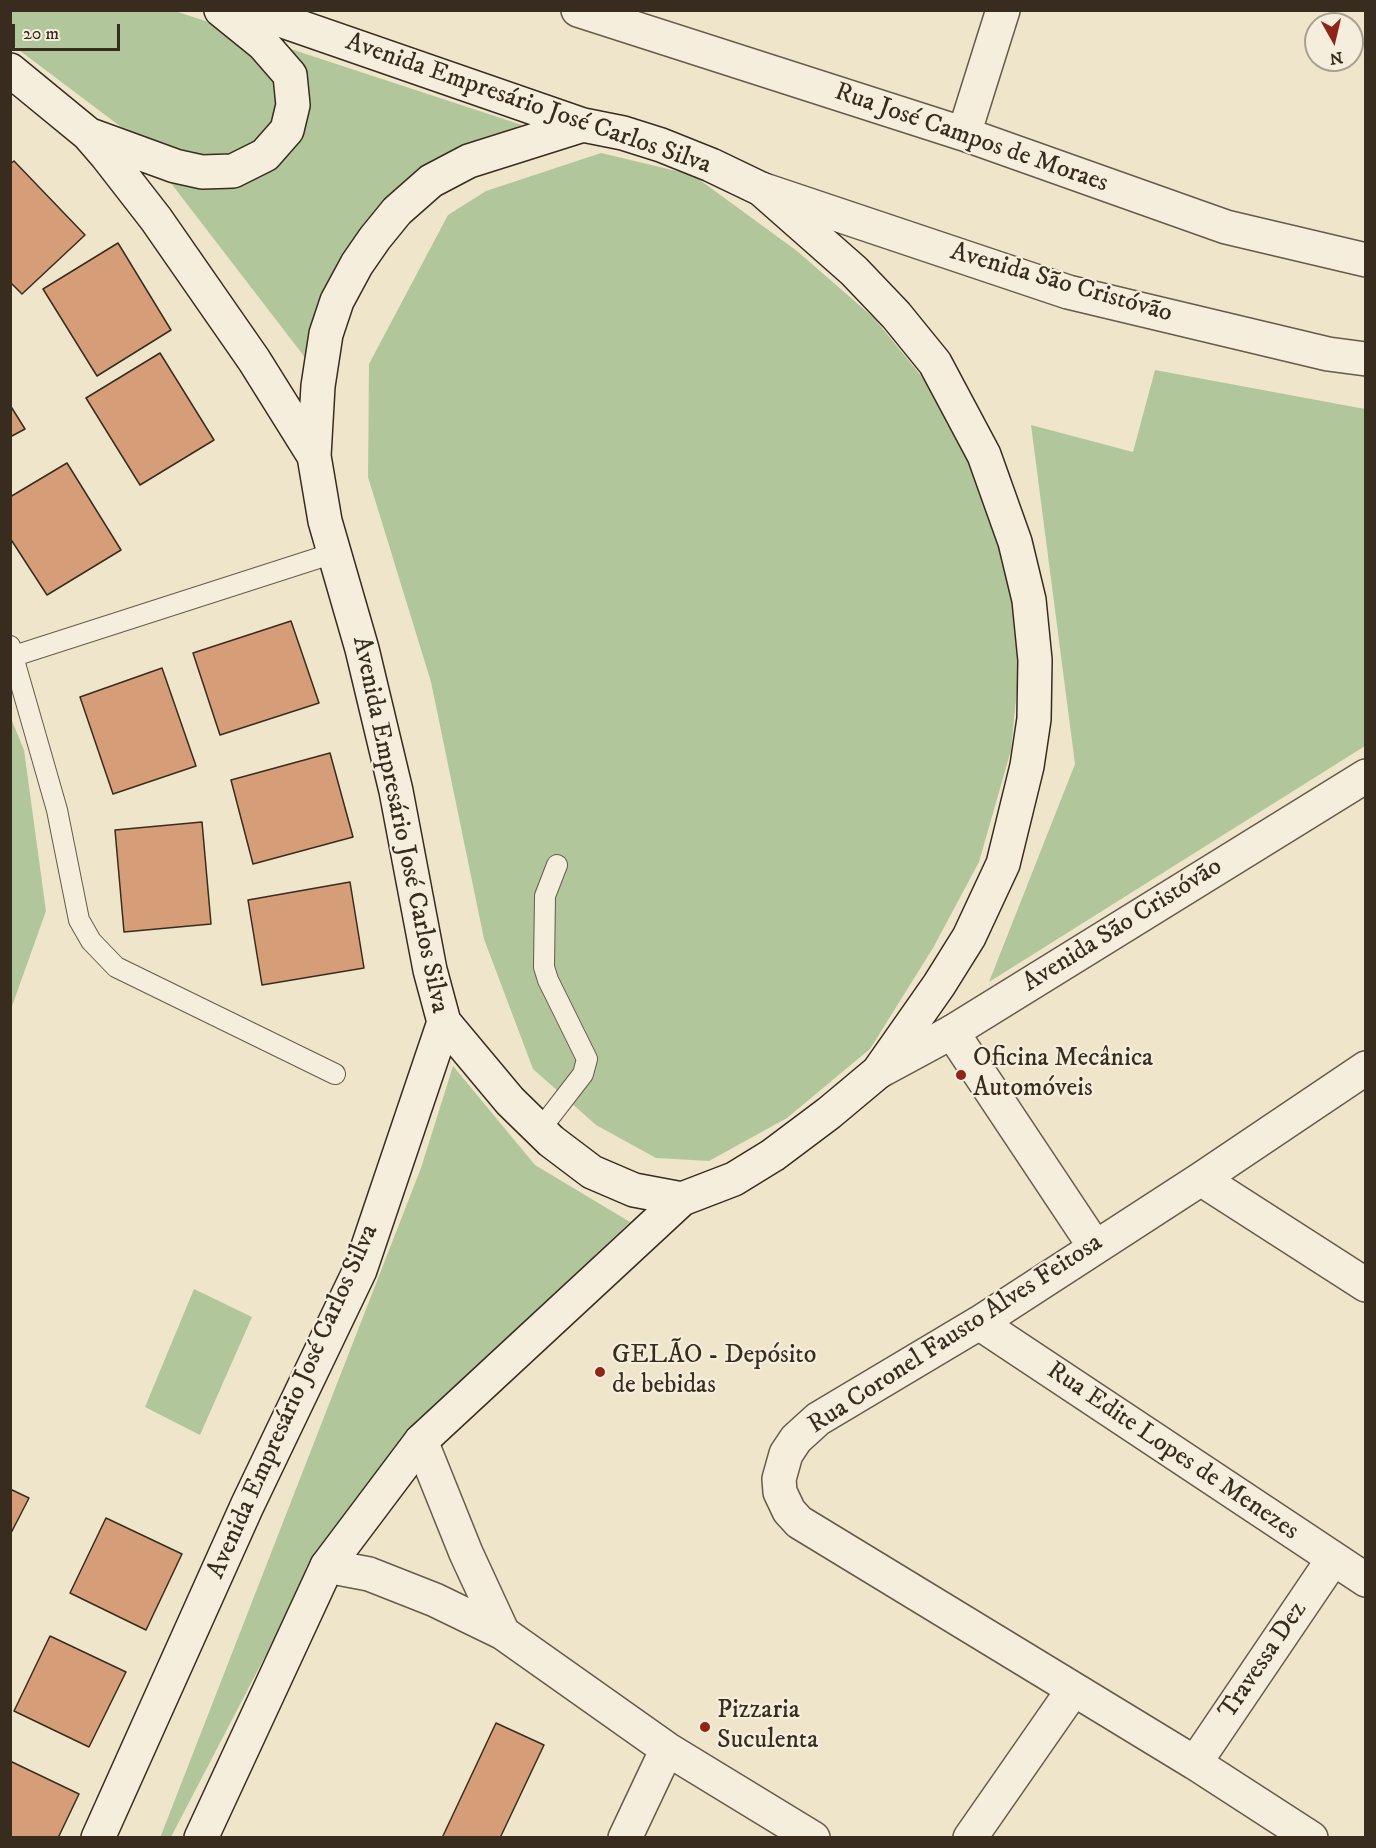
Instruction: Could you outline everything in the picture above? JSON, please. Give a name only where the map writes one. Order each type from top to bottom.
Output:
[{"type":"street","points":[[88,134],[174,166],[202,172],[233,171],[265,155],[287,130],[293,105],[290,75],[263,44],[221,10]]},
{"type":"street","name":"Avenida Empresário José Carlos Silva","points":[[201,1838],[327,1566],[421,1441],[682,1198],[734,1179],[773,1155],[878,1072],[939,985],[969,937],[1003,864],[1027,766],[1034,719],[1035,660],[1029,600],[1015,542],[984,455],[935,363],[896,315],[854,271],[761,189],[661,145],[623,133],[583,125],[251,10]]},
{"type":"street","name":"Rua José Campos de Moraes","points":[[578,10],[964,134],[1226,226],[1365,260]]},
{"type":"street","points":[[964,134],[1004,10]]},
{"type":"street","name":"Avenida Empresário José Carlos Silva","points":[[10,70],[88,134],[182,256],[254,360],[314,456],[325,521],[362,649],[394,780],[430,970],[444,1022],[360,1270],[247,1506],[98,1838]]},
{"type":"street","points":[[314,456],[318,386],[326,334],[337,302],[375,238],[397,211],[431,181],[478,157],[583,125]]},
{"type":"street","name":"Avenida São Cristóvão","points":[[761,189],[1068,292],[1328,354],[1365,359]]},
{"type":"street","name":"Avenida São Cristóvão","points":[[878,1072],[952,1032],[1365,776]]},
{"type":"street","points":[[444,1022],[510,1101],[539,1131],[592,1172],[634,1190],[682,1198]]},
{"type":"street","points":[[952,1032],[1095,1246]]},
{"type":"street","name":"Rua Coronel Fausto Alves Feitosa","points":[[1311,1838],[1195,1763],[799,1522],[789,1511],[780,1492],[779,1479],[786,1454],[796,1439],[818,1419],[978,1323],[1201,1179],[1365,1068]]},
{"type":"street","points":[[1201,1179],[1365,1285]]},
{"type":"street","name":"Rua Edite Lopes de Menezes","points":[[978,1323],[1365,1580]]},
{"type":"street","points":[[421,1441],[466,1552],[503,1634]]},
{"type":"street","name":"Travessa Dez","points":[[1195,1763],[1333,1559]]},
{"type":"street","points":[[327,1566],[369,1574],[435,1600],[503,1634],[667,1749],[813,1838]]},
{"type":"street","points":[[970,1838],[1073,1690]]},
{"type":"street","points":[[625,1838],[667,1749]]},
{"type":"lane","points":[[334,553],[12,651],[57,810],[79,921],[99,951],[116,967],[335,1074]]},
{"type":"lane","points":[[539,1131],[583,1074],[587,1059],[548,980],[544,967],[544,896],[557,865]]},
{"type":"green space","points":[[10,11],[175,11],[522,125],[406,192],[357,250],[320,377],[137,139],[11,44]]},
{"type":"green space","points":[[601,153],[693,175],[797,251],[874,318],[936,394],[999,521],[1021,647],[1011,750],[979,862],[933,948],[870,1049],[787,1118],[709,1161],[656,1158],[596,1125],[533,1069],[484,939],[431,682],[368,477],[369,364],[448,215],[486,191]]},
{"type":"green space","points":[[1155,370],[1365,409],[1365,746],[989,982],[1075,764],[1031,425],[1133,452]]},
{"type":"green space","points":[[10,716],[24,750],[46,911],[11,1009]]},
{"type":"green space","points":[[453,1066],[535,1165],[630,1222],[419,1420],[310,1570],[171,1837],[160,1838],[421,1168]]},
{"type":"green space","points":[[194,1289],[252,1317],[200,1435],[145,1407]]},
{"type":"building","points":[[14,161],[85,235],[22,294],[10,282],[10,164]]},
{"type":"building","points":[[118,243],[171,330],[97,376],[43,289]]},
{"type":"building","points":[[160,353],[214,440],[140,485],[86,398]]},
{"type":"building","points":[[10,405],[25,429],[10,437]]},
{"type":"building","points":[[67,463],[121,550],[47,595],[10,538],[10,497]]},
{"type":"building","points":[[291,621],[319,703],[220,735],[193,653]]},
{"type":"building","points":[[162,668],[196,766],[113,794],[80,697]]},
{"type":"building","points":[[330,753],[353,837],[253,864],[231,780]]},
{"type":"building","points":[[202,822],[211,924],[124,932],[115,830]]},
{"type":"building","points":[[350,882],[364,968],[262,985],[248,900]]},
{"type":"building","points":[[10,1489],[29,1498],[10,1535]]},
{"type":"building","points":[[106,1518],[182,1554],[146,1630],[70,1593]]},
{"type":"building","points":[[50,1636],[126,1672],[89,1747],[14,1711]]},
{"type":"building","points":[[496,1723],[544,1745],[500,1838],[442,1838]]},
{"type":"building","points":[[10,1761],[79,1794],[58,1838],[10,1838]]},
{"type":"place","name":"Oficina Mecânica Automóveis","points":[[961,1075]]},
{"type":"place","name":"GELÃO - Depósito de bebidas","points":[[600,1372]]},
{"type":"place","name":"Pizzaria Suculenta","points":[[705,1727]]}]
